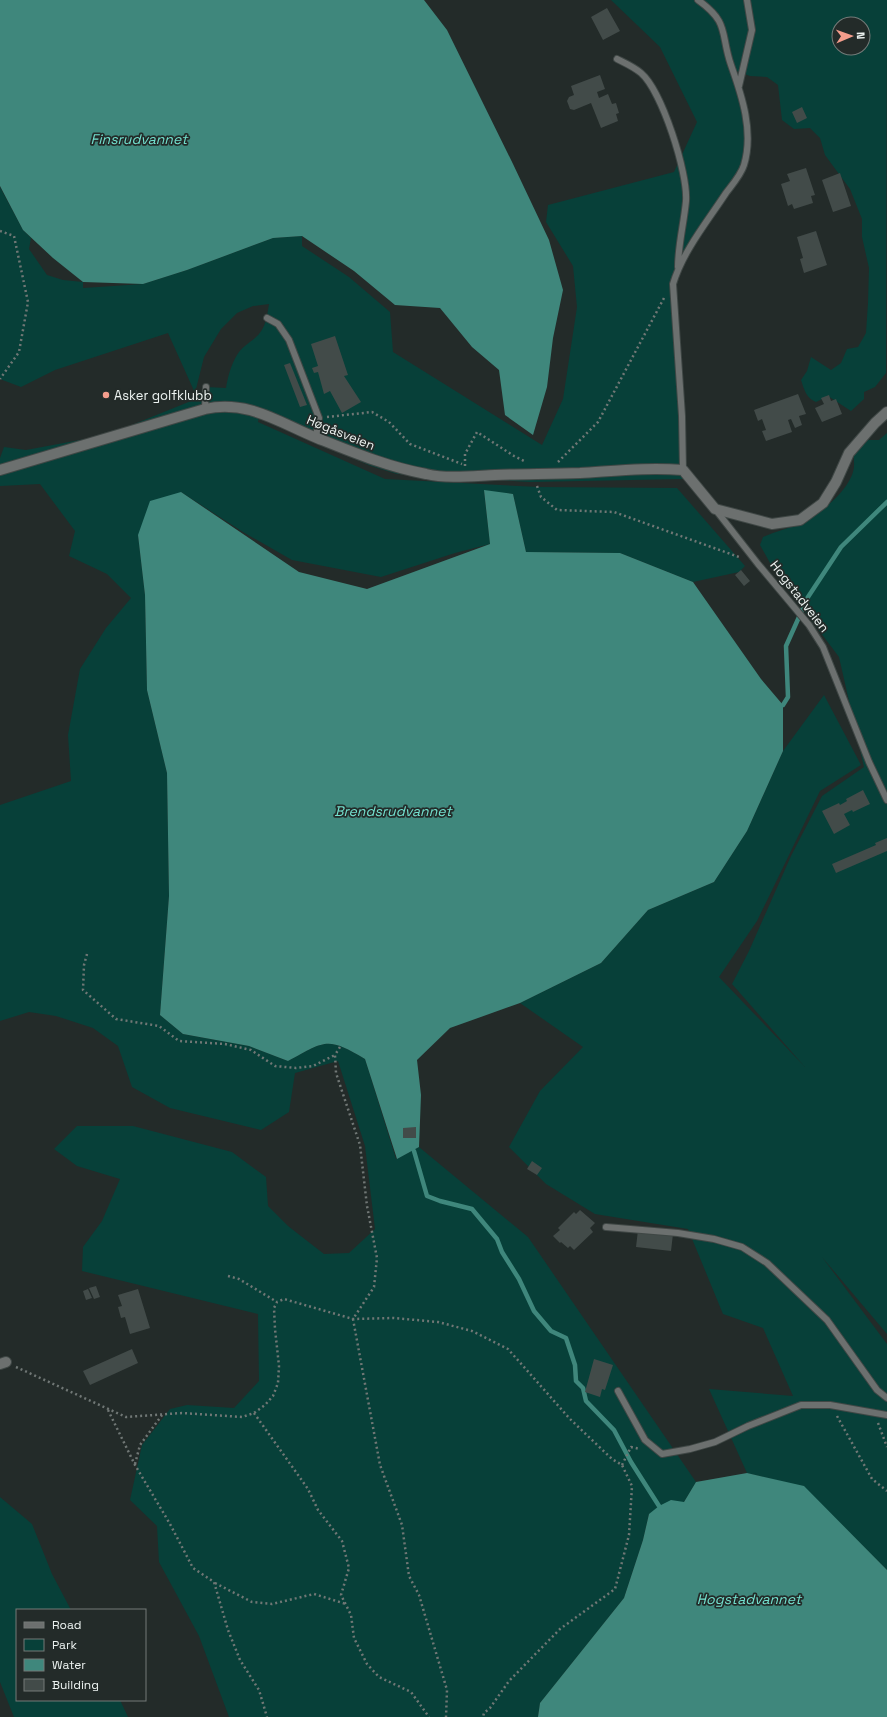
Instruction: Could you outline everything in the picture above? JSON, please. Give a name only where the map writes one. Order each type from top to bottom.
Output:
[{"type":"street","name":"Høgåsveien","points":[[0,470],[218,406],[245,408],[268,415],[316,437],[396,467],[427,475],[466,476],[533,474],[656,468],[682,470]]},
{"type":"street","points":[[715,509],[772,524],[800,520],[823,504],[836,482],[849,453],[874,423],[887,412]]},
{"type":"street","name":"Hogstadveien","points":[[682,470],[715,509]]},
{"type":"lane","points":[[677,269],[744,166],[748,138],[740,86],[730,63],[720,20],[698,0]]},
{"type":"lane","points":[[740,86],[752,30],[747,0]]},
{"type":"lane","points":[[617,60],[642,73],[656,94],[672,134],[682,169],[686,199],[677,269],[673,284],[682,416],[682,470]]},
{"type":"lane","points":[[267,318],[278,324],[289,340],[319,418],[316,437]]},
{"type":"lane","points":[[205,409],[206,387]]},
{"type":"lane","name":"Hogstadveien","points":[[715,509],[758,564],[796,608],[823,647],[869,762],[887,800]]},
{"type":"lane","points":[[606,1227],[678,1233],[714,1239],[742,1247],[766,1263],[827,1320],[876,1390],[887,1398]]},
{"type":"lane","points":[[618,1391],[645,1440],[662,1454],[690,1449],[715,1442],[748,1426],[801,1405],[830,1405],[887,1415]]},
{"type":"path","points":[[0,231],[14,236],[28,302],[19,352],[0,379]]},
{"type":"path","points":[[549,473],[554,466],[569,453],[598,422],[626,372],[661,303],[673,284]]},
{"type":"path","points":[[319,418],[372,412],[389,422],[410,444],[465,464]]},
{"type":"path","points":[[466,476],[465,454],[477,432],[514,456]]},
{"type":"path","points":[[533,474],[541,497],[557,510],[614,512],[758,564]]},
{"type":"path","points":[[87,954],[84,965],[83,990],[116,1018],[159,1026],[179,1040],[225,1044],[251,1050],[275,1066],[296,1068],[313,1066],[335,1055],[340,1048]]},
{"type":"path","points":[[335,1055],[336,1073],[360,1145],[367,1206],[377,1258],[374,1287],[353,1319],[380,1465],[402,1525],[409,1576],[419,1595],[447,1690],[446,1717]]},
{"type":"path","points":[[228,1276],[239,1279],[276,1302]]},
{"type":"path","points":[[276,1302],[284,1299],[353,1319],[394,1318],[438,1322],[472,1332],[508,1349],[570,1419],[612,1460],[622,1465],[632,1486],[629,1535],[615,1589],[560,1630],[509,1681],[490,1708],[484,1713],[483,1717]]},
{"type":"path","points":[[3,1363],[107,1410],[126,1417],[182,1413],[242,1417],[254,1413],[273,1396],[278,1383],[280,1366],[275,1329],[274,1308],[276,1302]]},
{"type":"path","points":[[830,1405],[872,1480],[887,1491]]},
{"type":"path","points":[[107,1410],[135,1465],[170,1524],[193,1568],[214,1582],[252,1602],[272,1604],[314,1594],[346,1604]]},
{"type":"path","points":[[254,1413],[308,1489],[318,1510],[342,1541],[349,1568],[341,1595],[351,1615],[354,1638],[367,1664],[379,1677],[411,1692],[429,1717]]},
{"type":"path","points":[[875,1414],[887,1447]]},
{"type":"path","points":[[135,1465],[140,1445],[162,1415]]},
{"type":"path","points":[[622,1465],[632,1447]]},
{"type":"path","points":[[214,1582],[228,1630],[240,1660],[259,1690],[268,1716]]},
{"type":"green space","points":[[611,0],[887,0],[886,373],[875,387],[864,392],[864,399],[851,411],[828,396],[816,402],[808,396],[804,390],[801,380],[807,371],[811,357],[831,370],[841,363],[847,349],[858,347],[866,333],[869,268],[862,237],[862,219],[850,189],[825,155],[820,138],[810,128],[794,129],[782,120],[778,85],[767,77],[750,76],[731,69],[744,110],[744,161],[672,284],[683,479],[530,482],[397,474],[371,466],[259,417],[258,422],[385,479],[538,487],[677,488],[745,566],[739,572],[693,582],[620,553],[526,552],[513,494],[484,491],[490,544],[455,553],[381,577],[292,560],[243,532],[181,492],[138,535],[145,595],[147,690],[167,773],[169,896],[160,1015],[183,1034],[249,1046],[288,1061],[310,1049],[326,1044],[334,1044],[342,1047],[365,1059],[396,1159],[419,1147],[528,1237],[696,1482],[684,1502],[649,1514],[643,1540],[624,1598],[540,1703],[538,1717],[229,1717],[199,1636],[159,1562],[157,1526],[130,1500],[142,1445],[170,1409],[187,1405],[234,1408],[259,1381],[258,1314],[82,1271],[83,1247],[102,1221],[120,1179],[77,1166],[54,1149],[77,1126],[133,1126],[232,1152],[266,1177],[268,1206],[288,1226],[324,1254],[349,1253],[375,1229],[365,1146],[338,1061],[295,1073],[289,1112],[261,1130],[170,1108],[132,1087],[118,1046],[93,1028],[56,1016],[29,1012],[0,1021],[0,805],[71,781],[68,735],[80,669],[106,628],[131,598],[107,574],[69,556],[75,531],[40,484],[0,486],[0,458],[4,447],[26,450],[107,435],[196,399],[206,387],[226,388],[230,371],[237,355],[262,331],[267,318],[269,304],[253,306],[237,313],[221,329],[204,357],[195,393],[168,333],[55,370],[21,387],[0,379],[0,187],[23,230],[31,238],[29,249],[47,275],[63,280],[83,282],[83,288],[143,284],[187,270],[273,238],[302,236],[302,246],[349,277],[390,312],[393,352],[542,445],[563,399],[577,307],[573,266],[546,222],[548,205],[674,172],[697,122],[660,47]]},
{"type":"green space","points":[[887,433],[887,1334],[822,1257],[887,1344],[887,1570],[804,1487],[747,1473],[709,1389],[793,1396],[763,1328],[723,1314],[688,1229],[595,1214],[546,1184],[509,1147],[540,1091],[583,1047],[520,1003],[601,963],[648,910],[714,882],[747,831],[783,751],[824,695],[861,765],[820,791],[757,921],[719,977],[805,1067],[732,984],[749,951],[791,856],[822,796],[864,767],[839,657],[775,572],[760,545],[763,537],[804,522],[825,508],[838,496],[848,483],[854,470],[853,450],[858,434],[869,440],[879,440]]},
{"type":"green space","points":[[0,1497],[32,1524],[52,1574],[70,1609],[16,1609],[16,1701],[120,1701],[128,1717],[14,1717],[0,1682]]},
{"type":"water","name":"Finsrudvannet","points":[[0,0],[424,0],[447,30],[513,164],[549,240],[563,290],[553,338],[547,387],[533,435],[505,415],[499,370],[472,347],[440,308],[395,305],[354,271],[302,236],[273,238],[187,270],[143,284],[83,282],[53,258],[23,230],[0,186]]},
{"type":"water","name":"Brendsrudvannet","points":[[484,490],[513,494],[526,552],[620,553],[693,582],[761,679],[783,705],[783,751],[747,831],[714,882],[648,910],[601,963],[520,1003],[450,1028],[417,1060],[421,1095],[419,1147],[397,1159],[365,1059],[342,1047],[334,1044],[326,1044],[310,1049],[288,1061],[249,1046],[183,1034],[160,1015],[169,896],[167,773],[147,690],[145,595],[138,535],[150,501],[181,492],[299,572],[367,589],[490,544]]},
{"type":"water","name":"Hogstadvannet","points":[[747,1473],[804,1486],[887,1570],[887,1717],[538,1717],[540,1703],[624,1598],[643,1540],[649,1514],[659,1506],[671,1500],[684,1502],[696,1482]]},
{"type":"building","points":[[607,8],[620,31],[603,40],[591,17]]},
{"type":"building","points":[[600,75],[605,89],[597,92],[599,98],[608,94],[612,104],[616,103],[619,113],[616,114],[618,121],[601,128],[591,103],[574,110],[570,109],[567,101],[569,97],[574,95],[571,86]]},
{"type":"building","points":[[802,107],[807,118],[797,123],[792,112]]},
{"type":"building","points":[[806,168],[815,195],[811,196],[813,203],[794,209],[792,204],[788,206],[781,184],[790,181],[787,174]]},
{"type":"building","points":[[840,173],[851,206],[833,212],[822,180]]},
{"type":"building","points":[[816,231],[827,265],[804,273],[800,259],[803,258],[797,237]]},
{"type":"building","points":[[335,336],[348,375],[344,376],[361,402],[342,413],[330,391],[324,394],[318,372],[314,373],[312,368],[318,366],[311,344]]},
{"type":"building","points":[[290,363],[307,405],[300,407],[284,365]]},
{"type":"building","points":[[798,394],[806,414],[799,416],[802,425],[795,428],[791,419],[788,420],[792,432],[766,441],[762,431],[766,430],[762,419],[758,421],[754,410]]},
{"type":"building","points":[[829,395],[831,401],[836,399],[842,414],[822,422],[815,408],[824,404],[821,398]]},
{"type":"building","points":[[741,570],[750,581],[744,586],[735,575]]},
{"type":"building","points":[[863,790],[870,804],[853,812],[852,810],[844,814],[850,825],[834,834],[822,811],[839,803],[840,805],[847,801],[846,799]]},
{"type":"building","points":[[887,838],[887,851],[836,873],[832,864],[876,845],[875,843]]},
{"type":"building","points":[[416,1127],[416,1138],[403,1138],[403,1128]]},
{"type":"building","points":[[532,1161],[542,1168],[537,1175],[527,1169]]},
{"type":"building","points":[[580,1210],[595,1223],[590,1228],[593,1232],[574,1250],[570,1246],[568,1248],[561,1242],[560,1243],[553,1236],[560,1230],[558,1228],[574,1212],[576,1214]]},
{"type":"building","points":[[638,1230],[673,1234],[671,1251],[636,1247]]},
{"type":"building","points":[[96,1286],[100,1297],[94,1299],[89,1288]]},
{"type":"building","points":[[88,1289],[92,1298],[86,1300],[83,1291]]},
{"type":"building","points":[[138,1289],[150,1328],[130,1334],[125,1317],[121,1318],[118,1307],[122,1306],[118,1295]]},
{"type":"building","points":[[132,1349],[138,1363],[90,1385],[83,1371]]},
{"type":"building","points":[[594,1359],[613,1365],[605,1390],[602,1389],[600,1397],[585,1392]]},
{"type":"waterway","points":[[783,705],[788,697],[786,646],[808,597],[841,547],[887,502]]},
{"type":"waterway","points":[[414,1151],[427,1196],[472,1209],[497,1239],[502,1252],[519,1279],[534,1311],[551,1331],[566,1338],[575,1365],[576,1381],[583,1388],[586,1401],[614,1430],[631,1462],[659,1506]]},
{"type":"place","name":"Asker golfklubb","points":[[106,395]]}]
